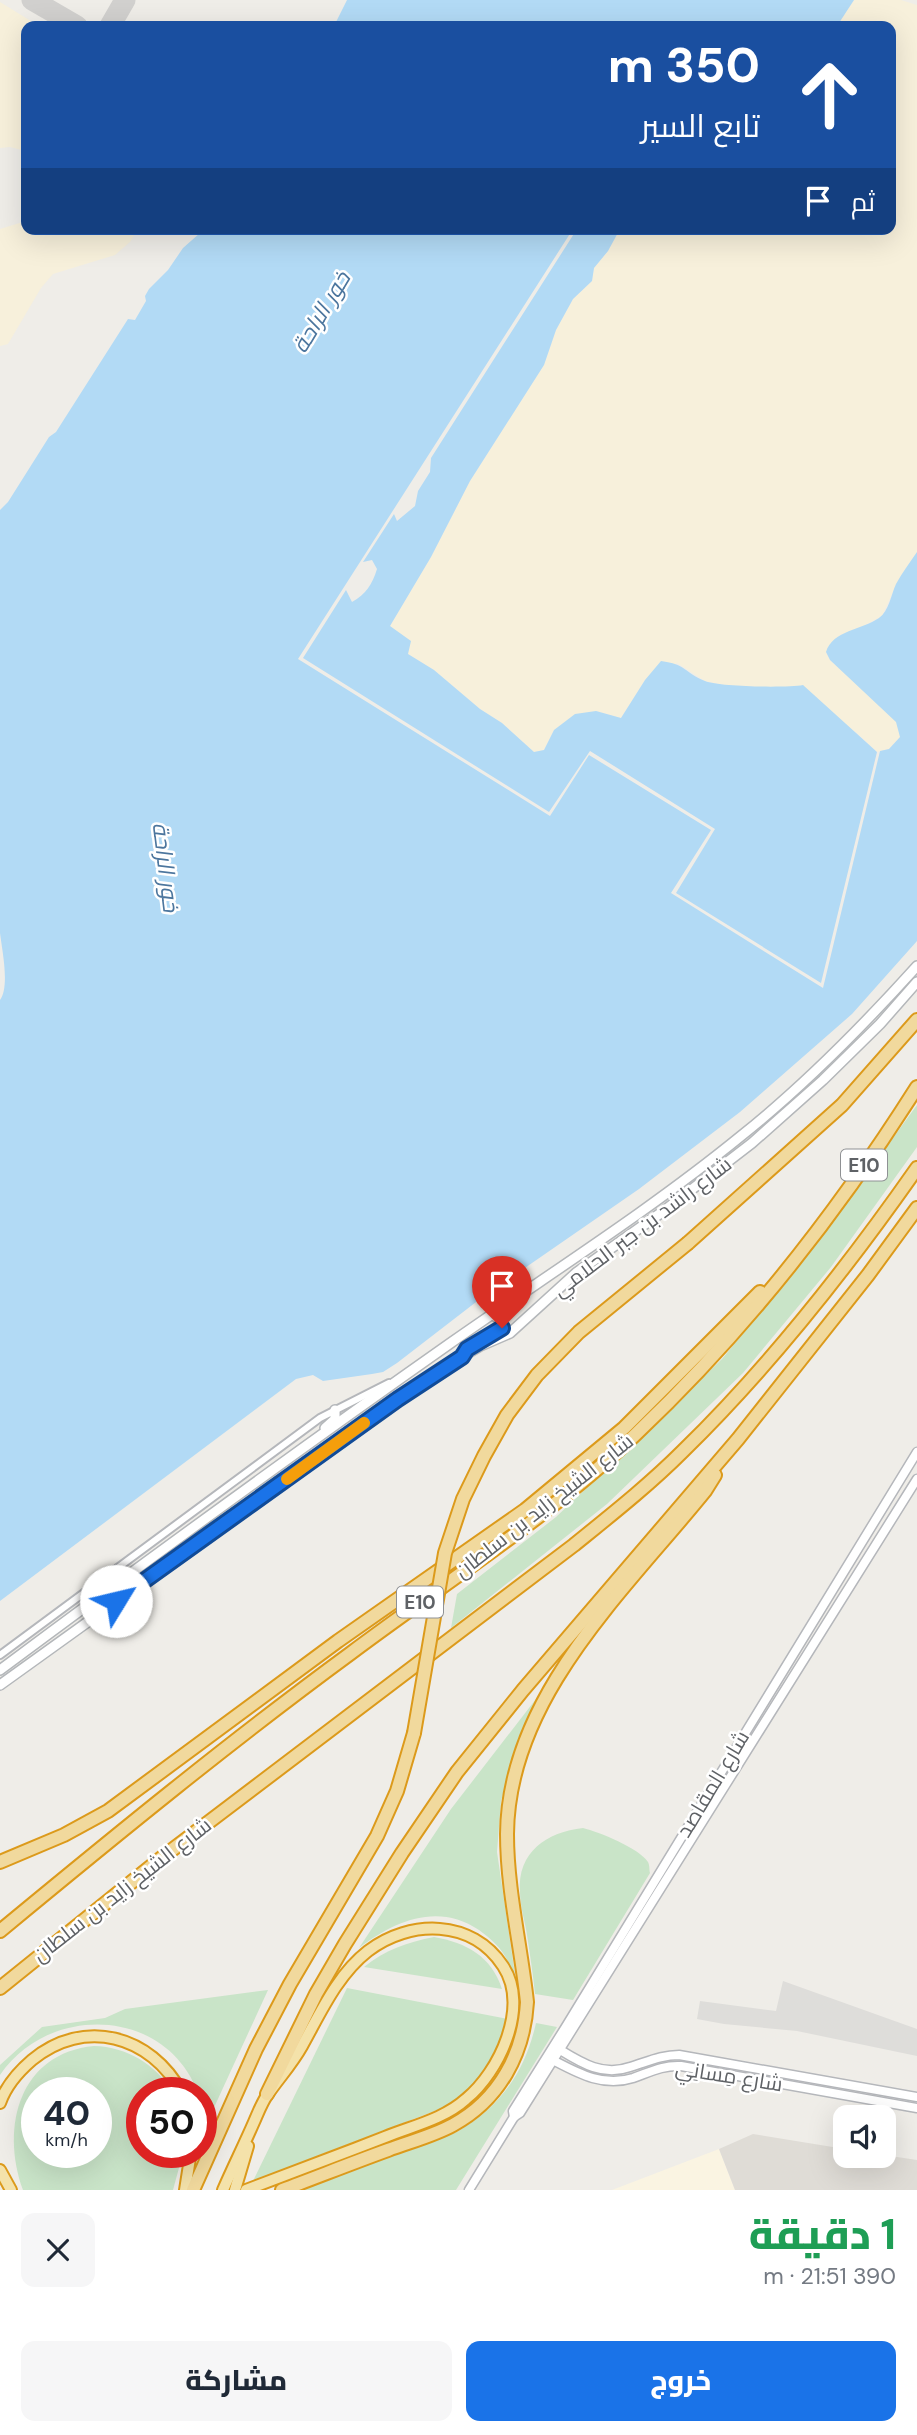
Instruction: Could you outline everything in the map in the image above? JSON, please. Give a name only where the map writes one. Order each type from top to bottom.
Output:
[{"type":"highway","points":[[193,2190],[256,2049],[290,1984],[377,1836],[397,1791],[414,1733],[445,1553],[463,1499],[507,1415],[537,1375],[579,1332],[688,1243],[842,1105],[917,1020]]},
{"type":"highway","name":"شارع الشيخ زايد بن سلطان","points":[[0,1931],[123,1830],[330,1668],[534,1520],[590,1476],[677,1395],[766,1297],[811,1243],[917,1087]]},
{"type":"highway","name":"شارع الشيخ زايد بن سلطان","points":[[0,1988],[164,1856],[574,1545],[629,1500],[706,1427],[778,1349],[863,1244],[917,1168]]},
{"type":"highway","points":[[223,2190],[234,2181],[251,2129],[267,2094],[322,1996],[345,1944],[457,1772],[523,1690],[738,1439],[843,1308],[917,1208]]},
{"type":"highway","points":[[0,1862],[64,1835],[108,1811],[338,1641],[525,1510],[624,1428],[811,1243]]},
{"type":"highway","points":[[282,2190],[452,2126],[479,2108],[512,2065],[526,2024],[526,1989],[508,1852],[510,1794],[520,1756],[538,1711],[560,1672],[705,1491],[738,1439]]},
{"type":"highway","points":[[246,2190],[448,2113],[479,2088],[489,2074],[512,2021],[511,1987],[504,1967],[489,1950],[472,1937],[434,1927],[393,1937],[369,1951],[322,1996]]},
{"type":"highway","points":[[0,2104],[13,2079],[42,2052],[67,2041],[94,2036],[111,2037],[146,2050],[174,2077]]},
{"type":"highway","points":[[185,2190],[188,2168]]},
{"type":"highway","points":[[0,2170],[11,2190]]},
{"type":"main road","name":"شارع راشد بن جبر الحلامي","points":[[0,1670],[406,1375],[657,1201],[744,1134],[834,1054],[917,966]]},
{"type":"main road","name":"شارع راشد بن جبر الحلامي","points":[[0,1685],[398,1399],[462,1357],[510,1333],[576,1273],[665,1210],[752,1143],[823,1080],[880,1024],[917,982]]},
{"type":"main road","points":[[462,1357],[467,1349],[502,1328],[501,1320],[493,1315]]},
{"type":"main road","points":[[303,1450],[311,1439],[335,1419],[335,1410]]},
{"type":"street","points":[[0,1655],[320,1418],[406,1375]]},
{"type":"street","name":"شارع المقاصد","points":[[469,2190],[514,2117],[513,2111],[521,2095],[550,2058],[917,1452]]},
{"type":"street","name":"شارع المقاصد","points":[[604,1969],[917,1479]]},
{"type":"street","name":"شارع مِسانِي","points":[[556,2048],[592,2067],[608,2071],[629,2068],[662,2056],[679,2055],[917,2096]]},
{"type":"street","name":"شارع مِسانِي","points":[[550,2058],[585,2077],[602,2081],[629,2080],[660,2067],[675,2065],[917,2108]]},
{"type":"street","points":[[809,2089],[811,2078]]},
{"type":"shaded area","points":[[783,1981],[917,2029],[917,2056],[797,2031],[697,2019],[700,2001],[776,2011]]},
{"type":"shaded area","points":[[753,2134],[833,2147],[833,2168],[896,2168],[896,2157],[917,2160],[917,2190],[735,2190],[719,2149]]},
{"type":"shaded area","points":[[719,2149],[735,2190],[612,2190]]},
{"type":"green space","points":[[917,1105],[917,1147],[831,1267],[743,1373],[607,1504],[451,1628],[457,1594],[556,1517],[722,1359],[806,1257]]},
{"type":"green space","points":[[539,1695],[519,1740],[501,1801],[497,1852],[517,1988],[506,1957],[496,1944],[479,1930],[448,1917],[432,1916],[402,1923],[359,1948],[451,1809]]},
{"type":"green space","points":[[583,1828],[636,1851],[648,1862],[650,1873],[573,2000],[535,1994],[520,1898],[520,1878],[529,1855],[537,1846],[558,1834]]},
{"type":"green space","points":[[434,1937],[457,1943],[476,1953],[491,1968],[502,1989],[364,1967],[397,1948]]},
{"type":"green space","points":[[347,1988],[508,2019],[494,2059],[478,2081],[445,2107],[253,2181]]},
{"type":"green space","points":[[268,1990],[217,2101],[217,2077],[189,2077],[182,2065],[160,2044],[134,2031],[105,2025],[76,2026],[47,2035],[21,2052],[0,2075],[0,2065],[42,2027],[105,2018],[125,2009]]},
{"type":"green space","points":[[536,2023],[557,2027],[456,2190],[299,2190],[457,2132],[473,2122],[498,2099],[518,2072]]},
{"type":"green space","points":[[94,2046],[106,2047],[140,2059],[158,2074],[161,2077],[126,2077],[126,2168],[179,2168],[173,2190],[23,2190],[16,2166],[14,2141],[21,2100],[21,2168],[112,2168],[112,2077],[34,2077],[48,2062],[69,2052]]},
{"type":"sand","points":[[854,0],[901,0],[917,5],[917,552],[897,583],[882,616],[852,632],[840,635],[826,652],[830,660],[897,722],[900,737],[889,749],[877,752],[857,733],[790,688],[728,686],[705,681],[677,663],[645,680],[621,718],[596,711],[554,730],[544,750],[534,752],[502,723],[480,709],[434,670],[408,654],[390,626],[431,557],[470,481],[544,365],[556,330],[573,299],[592,281],[594,268],[617,235],[896,235],[896,21],[840,21]]},
{"type":"sand","points":[[0,2],[31,21],[21,21],[21,150],[0,148]]},
{"type":"sand","points":[[21,223],[21,235],[134,235],[115,255],[53,274],[41,288],[8,344],[0,346],[0,229]]},
{"type":"water","points":[[347,0],[854,0],[840,21],[336,21]]},
{"type":"water","name":"خور الراحة","points":[[198,235],[569,235],[298,659],[550,816],[589,755],[711,830],[671,893],[823,988],[880,751],[889,749],[900,737],[896,722],[830,660],[826,652],[841,635],[882,615],[896,584],[917,552],[917,941],[852,1014],[740,1112],[639,1189],[480,1299],[383,1372],[323,1381],[313,1375],[296,1379],[0,1601],[0,1000],[5,977],[0,933],[0,510],[8,502],[49,437],[56,432],[128,319],[135,320],[146,301],[145,296],[149,289],[168,270],[183,248]]},
{"type":"water","points":[[573,235],[617,235],[594,268],[592,281],[573,299],[556,330],[544,365],[470,481],[431,557],[390,626],[411,641],[408,654],[434,670],[480,709],[502,723],[534,752],[544,750],[554,730],[575,714],[596,711],[621,718],[645,680],[661,661],[676,664],[705,681],[724,685],[803,685],[877,752],[821,983],[676,893],[715,829],[590,751],[549,812],[303,658],[346,590],[352,602],[371,584],[377,569],[372,560],[363,562],[394,514],[397,521],[415,506],[418,491],[430,472],[431,458]]},
{"type":"taxiway","points":[[32,0],[68,21]]},
{"type":"taxiway","points":[[113,21],[125,0]]},
{"type":"slow traffic","points":[[287,1479],[364,1423]]},
{"type":"route","points":[[116,1601],[398,1399],[462,1357],[467,1349],[502,1328]]}]
